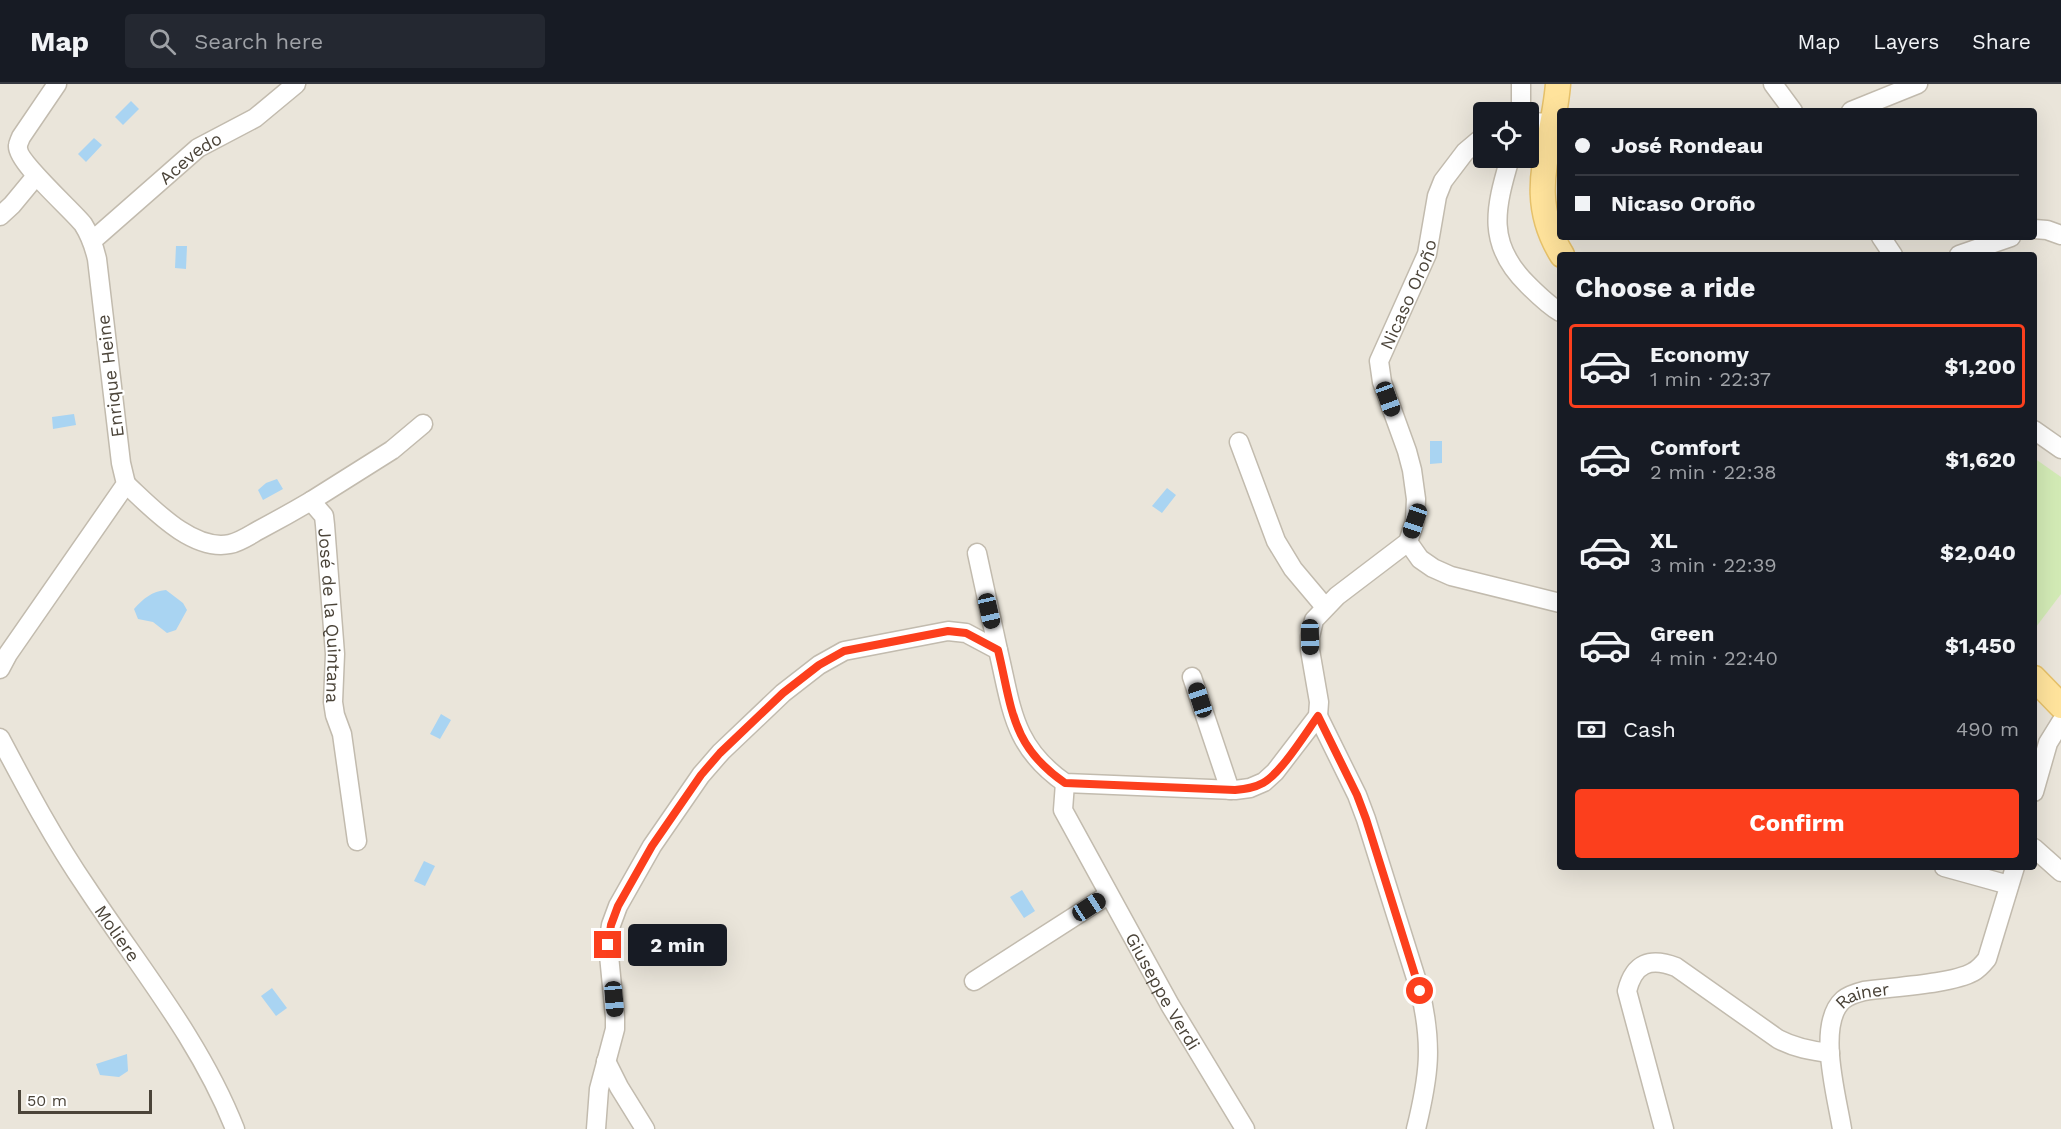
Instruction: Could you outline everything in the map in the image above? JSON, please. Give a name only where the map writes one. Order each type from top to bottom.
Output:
[{"type":"main road","points":[[1558,84],[1553,123],[1543,165],[1542,199],[1549,231],[1560,252]]},
{"type":"main road","points":[[2037,681],[2061,706]]},
{"type":"street","name":"Enrique Heine","points":[[57,84],[21,137],[17,147],[20,155],[36,176],[84,226],[92,241],[97,259],[121,463],[126,484]]},
{"type":"street","name":"Acevedo","points":[[92,241],[198,148],[255,118],[296,84]]},
{"type":"street","points":[[1521,84],[1521,102]]},
{"type":"street","points":[[1773,84],[1791,108]]},
{"type":"street","points":[[1858,108],[1918,84]]},
{"type":"street","points":[[1539,122],[1553,123]]},
{"type":"street","name":"Nicaso Oroño","points":[[1408,542],[1415,521],[1416,499],[1412,470],[1382,382],[1379,360],[1427,254],[1437,196],[1443,181],[1464,152],[1473,145]]},
{"type":"street","points":[[1507,168],[1496,214],[1497,234],[1502,251],[1517,274],[1557,310]]},
{"type":"street","points":[[0,216],[36,176]]},
{"type":"street","points":[[2037,229],[2061,235]]},
{"type":"street","points":[[1968,252],[2002,240]]},
{"type":"street","points":[[311,501],[392,450],[423,424]]},
{"type":"street","points":[[2037,432],[2061,449]]},
{"type":"street","points":[[1239,442],[1276,541],[1293,569],[1325,607]]},
{"type":"street","points":[[0,669],[8,654],[126,484]]},
{"type":"street","name":"José de la Quintana","points":[[126,484],[184,533],[201,542],[216,545],[231,544],[311,501],[324,516],[336,654],[333,702],[342,734],[357,841]]},
{"type":"street","points":[[1416,1129],[1429,1069],[1427,1026],[1420,991],[1366,819],[1357,795],[1318,716],[1310,650],[1314,620],[1325,607],[1408,542],[1420,559],[1451,576],[1557,602]]},
{"type":"street","points":[[977,553],[1012,711],[1025,745],[1049,772],[1065,783],[1230,790],[1250,788],[1264,782],[1275,772],[1318,716]]},
{"type":"street","points":[[596,1129],[599,1089],[615,1029],[608,945],[611,925],[618,906],[652,846],[701,775],[720,753],[783,693],[819,665],[844,651],[948,631],[966,633],[998,650]]},
{"type":"street","points":[[1192,677],[1230,790]]},
{"type":"street","points":[[2037,769],[2041,739],[2061,722]]},
{"type":"street","name":"Moliere","points":[[0,738],[57,841],[85,886],[196,1048],[213,1079],[235,1129]]},
{"type":"street","name":"Giuseppe Verdi","points":[[1065,783],[1063,810],[1170,1005],[1245,1129]]},
{"type":"street","points":[[2037,851],[2061,872]]},
{"type":"street","points":[[1955,870],[2009,885]]},
{"type":"street","name":"Rainer","points":[[1842,1129],[1830,1053],[1830,1023],[1838,1005],[1851,995],[1864,991],[1953,978],[1972,973],[1982,966],[1987,959],[2014,870]]},
{"type":"street","points":[[974,981],[1108,895]]},
{"type":"street","points":[[1664,1129],[1627,991],[1636,968],[1649,963],[1664,962],[1676,967],[1778,1040],[1790,1046],[1830,1053]]},
{"type":"street","points":[[606,1061],[645,1129]]},
{"type":"shaded area","points":[[0,84],[2061,84],[2061,1129],[0,1129]]},
{"type":"green space","points":[[2037,460],[2061,477],[2061,594],[2037,626]]},
{"type":"water","points":[[131,101],[139,109],[123,125],[115,117]]},
{"type":"water","points":[[94,138],[102,145],[86,162],[78,154]]},
{"type":"water","points":[[176,246],[187,246],[186,269],[175,268]]},
{"type":"water","points":[[74,414],[76,425],[53,429],[52,417]]},
{"type":"water","points":[[1430,441],[1442,441],[1442,463],[1430,464]]},
{"type":"water","points":[[277,479],[283,489],[263,500],[258,490],[266,483]]},
{"type":"water","points":[[1167,488],[1176,495],[1162,513],[1152,506]]},
{"type":"water","points":[[166,590],[183,603],[187,610],[176,630],[167,633],[153,622],[138,619],[134,609],[148,596]]},
{"type":"water","points":[[441,714],[451,720],[440,739],[430,734]]},
{"type":"water","points":[[424,861],[435,866],[425,886],[414,881]]},
{"type":"water","points":[[1022,890],[1035,911],[1024,918],[1010,897]]},
{"type":"water","points":[[272,988],[287,1008],[276,1016],[261,996]]},
{"type":"water","points":[[127,1054],[128,1071],[119,1077],[100,1075],[96,1064]]},
{"type":"route","points":[[608,945],[611,925],[618,906],[652,846],[701,775],[720,753],[783,693],[819,665],[844,651],[948,631],[966,633],[998,650],[1012,711],[1025,745],[1049,772],[1065,783],[1235,790],[1250,788],[1264,782],[1275,772],[1318,716],[1357,795],[1366,819],[1420,991]]}]
